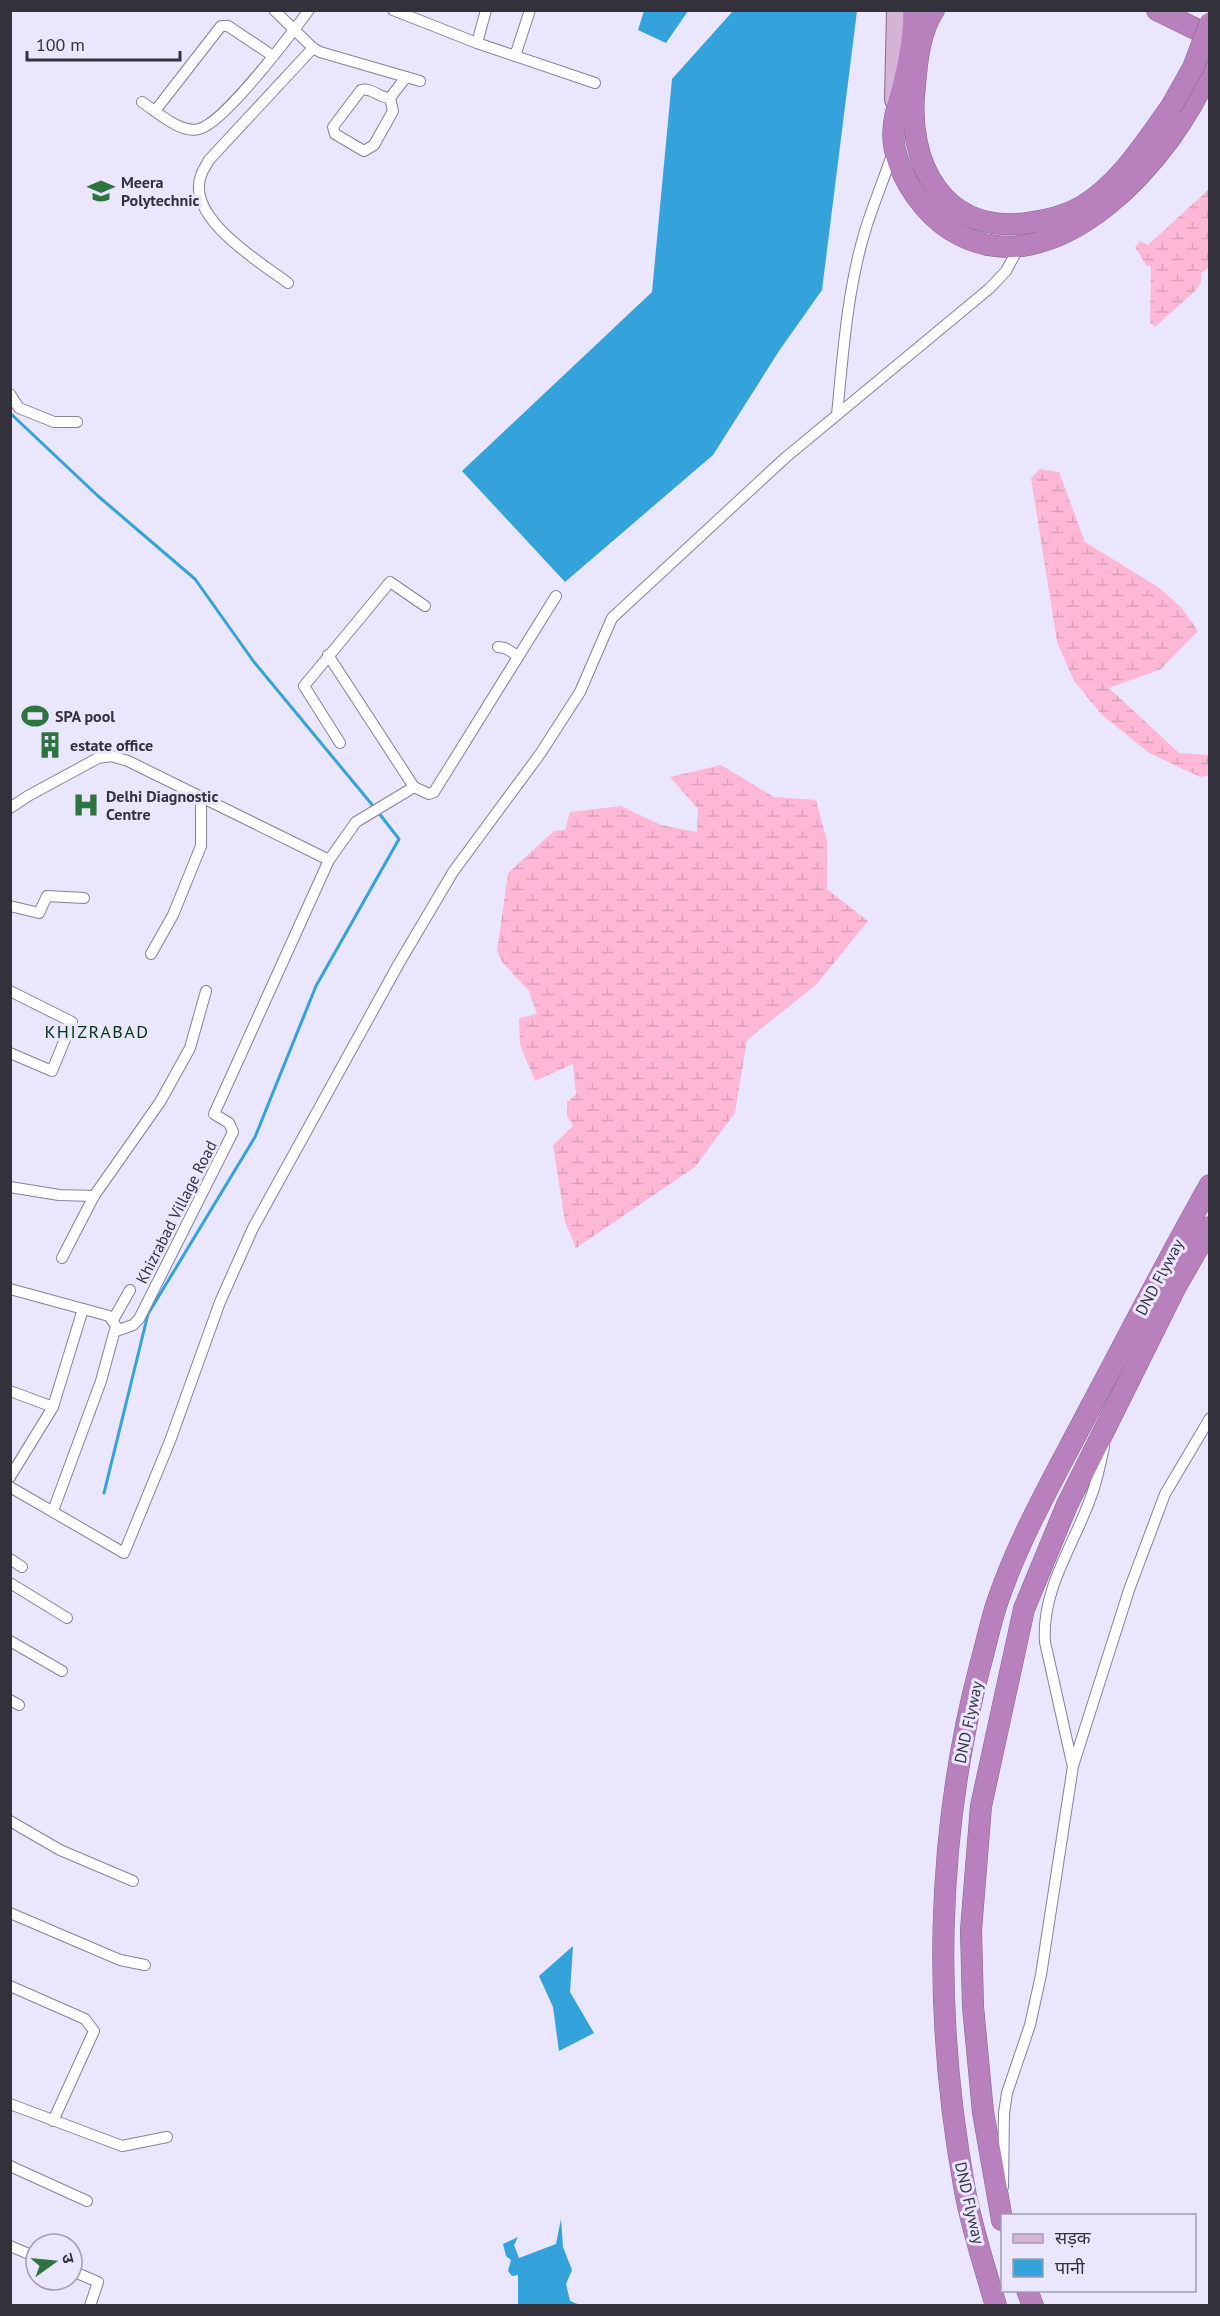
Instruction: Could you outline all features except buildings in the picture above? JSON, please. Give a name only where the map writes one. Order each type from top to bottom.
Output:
[{"type":"highway","points":[[914,10],[903,86],[894,117],[894,148],[901,170],[912,189],[943,225],[978,242],[1001,246],[1054,239],[1094,217],[1134,179],[1209,69]]},
{"type":"highway","points":[[934,10],[919,51],[913,98],[918,151],[933,184],[944,198],[969,218],[983,223],[1019,225],[1061,218],[1099,195],[1132,162],[1178,112],[1209,23]]},
{"type":"highway","points":[[1165,11],[1209,29]]},
{"type":"highway","points":[[1165,11],[1209,36]]},
{"type":"highway","name":"DND Flyway","points":[[996,2306],[965,2193],[948,2070],[944,2002],[942,1923],[954,1794],[968,1716],[996,1605],[1025,1533],[1159,1275],[1209,1185]]},
{"type":"highway","name":"DND Flyway","points":[[1001,2212],[983,2112],[973,2007],[971,1930],[981,1806],[1024,1609],[1067,1505],[1175,1288],[1209,1227]]},
{"type":"main road","points":[[894,117],[896,10]]},
{"type":"street","points":[[274,10],[313,48],[420,81]]},
{"type":"street","points":[[142,102],[175,124],[198,130],[215,119],[231,103],[273,56],[309,10]]},
{"type":"street","points":[[393,10],[477,43],[595,83]]},
{"type":"street","points":[[477,43],[486,10]]},
{"type":"street","points":[[515,56],[530,10]]},
{"type":"street","points":[[155,111],[221,26],[228,26],[273,56]]},
{"type":"street","points":[[288,282],[247,253],[218,227],[207,212],[198,188],[200,174],[209,160],[313,48]]},
{"type":"street","points":[[390,98],[406,77]]},
{"type":"street","points":[[361,90],[369,90],[382,98],[390,98],[393,111],[390,120],[368,150],[360,151],[335,134],[334,123],[361,90]]},
{"type":"street","points":[[837,415],[844,341],[857,266],[865,232],[894,148]]},
{"type":"street","points":[[10,1487],[123,1553],[170,1441],[220,1302],[253,1228],[398,965],[453,872],[540,754],[579,692],[612,618],[785,458],[990,288],[1006,271],[1020,245]]},
{"type":"street","points":[[10,394],[14,413],[54,422],[77,422]]},
{"type":"street","points":[[340,743],[304,686],[390,582],[425,606]]},
{"type":"street","points":[[328,655],[414,787],[429,794],[434,792],[556,596]]},
{"type":"street","points":[[498,647],[506,648],[518,656]]},
{"type":"street","points":[[10,808],[28,796],[103,757],[128,761],[329,860],[352,826],[414,787]]},
{"type":"street","points":[[151,954],[173,915],[201,846],[201,797]]},
{"type":"street","name":"Khizrabad Village Road","points":[[114,1326],[133,1325],[138,1319],[232,1131],[229,1123],[214,1114],[329,860]]},
{"type":"street","points":[[10,906],[39,913],[47,896],[84,898]]},
{"type":"street","points":[[10,991],[72,1022],[52,1071],[10,1053]]},
{"type":"street","points":[[62,1258],[94,1196],[160,1102],[190,1048],[206,991]]},
{"type":"street","points":[[10,1187],[59,1195],[94,1196]]},
{"type":"street","points":[[10,1289],[83,1309],[114,1326]]},
{"type":"street","points":[[53,1511],[101,1381],[114,1326],[130,1290]]},
{"type":"street","points":[[10,1477],[53,1407],[83,1309]]},
{"type":"street","points":[[10,1391],[53,1407]]},
{"type":"street","points":[[1001,2212],[1005,2175],[1004,2113],[1007,2093],[1030,2025],[1041,1975],[1072,1766],[1129,1590],[1165,1494],[1209,1418]]},
{"type":"street","points":[[1072,1766],[1045,1642],[1044,1623],[1048,1602],[1094,1490],[1110,1421]]},
{"type":"street","points":[[10,1559],[22,1567]]},
{"type":"street","points":[[10,1583],[67,1618]]},
{"type":"street","points":[[10,1641],[62,1671]]},
{"type":"street","points":[[10,1821],[60,1850],[133,1881]]},
{"type":"street","points":[[10,1913],[120,1960],[145,1965]]},
{"type":"street","points":[[10,1986],[85,2019],[94,2031],[53,2121]]},
{"type":"street","points":[[10,2104],[122,2146],[167,2137]]},
{"type":"street","points":[[10,2166],[87,2201]]},
{"type":"street","points":[[84,2276],[98,2282],[90,2306]]},
{"type":"green space","points":[[1209,189],[1209,267],[1201,273],[1201,283],[1195,291],[1155,327],[1150,323],[1151,267],[1146,265],[1135,247],[1140,241],[1148,245]]},
{"type":"green space","points":[[1040,469],[1059,472],[1085,542],[1158,587],[1181,607],[1198,631],[1161,669],[1109,688],[1179,753],[1209,755],[1209,776],[1200,777],[1149,753],[1102,715],[1074,681],[1057,642],[1031,478]]},
{"type":"green space","points":[[721,765],[774,797],[816,800],[827,841],[827,889],[868,921],[816,985],[747,1040],[735,1113],[695,1167],[576,1248],[565,1222],[553,1145],[573,1126],[567,1116],[567,1102],[576,1094],[573,1064],[535,1081],[520,1045],[519,1018],[537,1014],[529,991],[502,962],[497,951],[508,873],[554,831],[565,830],[570,812],[621,806],[661,825],[697,832],[698,809],[670,777]]},
{"type":"water","points":[[644,10],[688,11],[666,43],[638,30]]},
{"type":"water","points":[[733,11],[857,11],[822,290],[779,351],[713,455],[565,582],[462,471],[652,292],[672,79]]},
{"type":"water","points":[[573,1946],[570,1992],[594,2033],[559,2051],[553,2007],[539,1976]]},
{"type":"water","points":[[561,2219],[563,2247],[572,2270],[566,2284],[570,2301],[580,2305],[518,2305],[518,2275],[512,2276],[508,2271],[511,2260],[506,2256],[503,2244],[518,2237],[514,2245],[519,2258],[556,2244]]},
{"type":"waterway","points":[[10,413],[98,496],[195,579],[254,662],[374,807]]},
{"type":"waterway","points":[[104,1493],[148,1314],[255,1137],[316,986],[399,839],[378,812]]},
{"type":"place","name":"Meera Polytechnic","points":[[101,191]]},
{"type":"place","name":"SPA pool","points":[[35,716]]},
{"type":"place","name":"estate office","points":[[50,745]]},
{"type":"place","name":"Delhi Diagnostic Centre","points":[[86,805]]},
{"type":"district","name":"KHIZRABAD","points":[[97,1032]]}]
